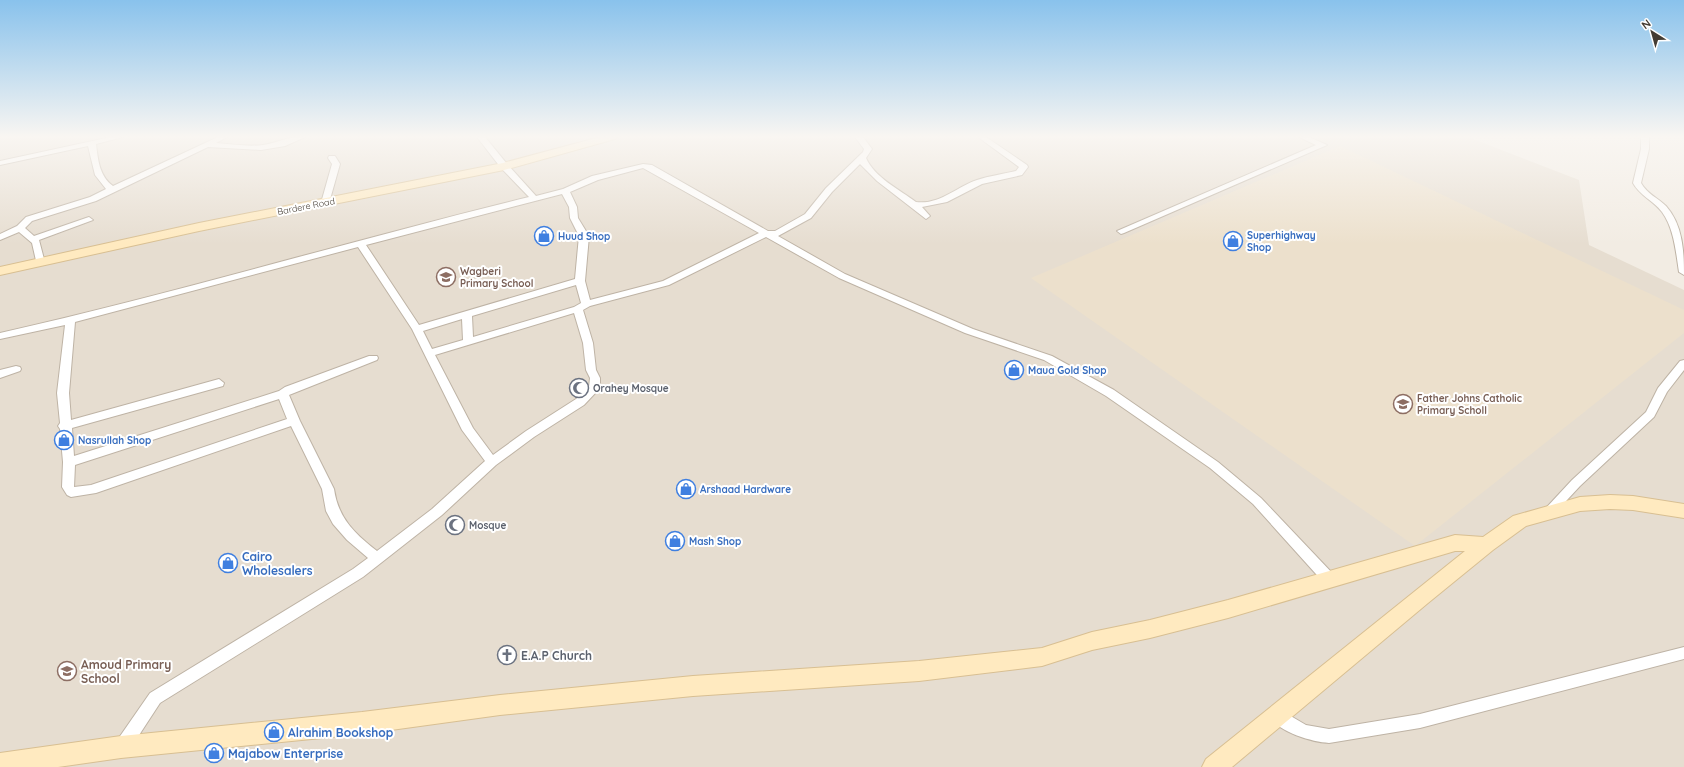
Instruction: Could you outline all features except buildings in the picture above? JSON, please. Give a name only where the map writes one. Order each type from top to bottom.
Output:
[{"type":"street","points":[[97,173],[103,184],[112,189]]},
{"type":"street","points":[[0,237],[20,228],[29,219],[86,202],[147,173]]},
{"type":"street","points":[[325,203],[334,173]]},
{"type":"street","name":"Bardere Road","points":[[0,271],[130,241],[325,203],[465,173]]},
{"type":"street","points":[[510,173],[534,198]]},
{"type":"street","points":[[0,336],[70,321],[534,198],[566,191],[595,178],[616,173]]},
{"type":"street","points":[[659,173],[842,276],[969,330],[1048,358],[1070,369],[1110,393],[1192,448],[1228,477],[1276,521],[1330,580]]},
{"type":"street","points":[[430,353],[666,283],[766,233],[776,234],[808,216],[847,173]]},
{"type":"street","points":[[873,173],[914,204],[926,216]]},
{"type":"street","points":[[914,204],[922,205],[954,196],[979,182],[1020,173]]},
{"type":"street","points":[[1121,231],[1258,173]]},
{"type":"street","points":[[1640,173],[1637,182],[1645,195],[1660,205],[1666,212],[1674,232],[1684,272]]},
{"type":"street","points":[[121,747],[155,698],[325,594],[377,558],[437,512],[492,462],[530,434],[580,402],[594,388],[596,378],[591,370],[582,307],[580,281],[584,236],[574,218],[574,207],[567,197],[566,191]]},
{"type":"street","points":[[34,239],[89,220]]},
{"type":"street","points":[[20,228],[34,239],[38,245],[40,263]]},
{"type":"street","points":[[360,244],[417,329],[468,430],[492,462]]},
{"type":"street","points":[[417,329],[580,281]]},
{"type":"street","points":[[467,314],[468,342]]},
{"type":"street","points":[[70,321],[62,394],[64,426],[69,462],[68,487],[71,492],[79,493],[109,485],[294,422]]},
{"type":"street","points":[[69,462],[283,394],[289,390],[373,358]]},
{"type":"street","points":[[1550,511],[1576,483],[1650,414],[1662,391],[1684,363]]},
{"type":"street","points":[[0,374],[16,369]]},
{"type":"street","points":[[64,426],[219,382]]},
{"type":"street","points":[[283,394],[294,422],[328,488],[328,500],[340,526],[360,545],[377,558]]},
{"type":"street","points":[[1214,767],[1486,545],[1520,521],[1550,511],[1580,504],[1610,502],[1633,503],[1684,511]]},
{"type":"street","points":[[0,764],[121,747],[362,723],[500,705],[693,686],[919,672],[1042,658],[1092,641],[1150,630],[1456,543],[1486,545]]},
{"type":"street","points":[[1277,715],[1302,731],[1314,735],[1329,736],[1358,732],[1428,719],[1684,654]]},
{"type":"shaded area","points":[[0,173],[1560,173],[1579,180],[1589,245],[1684,290],[1684,767],[0,767]]},
{"type":"shaded area","name":"Father Johns Catholic Primary Scholl","points":[[1277,173],[1396,173],[1684,310],[1684,333],[1415,546],[1031,278]]},
{"type":"place","name":"Huud Shop","points":[[544,236]]},
{"type":"place","name":"Superhighway Shop","points":[[1233,241]]},
{"type":"place","name":"Wagberi Primary School","points":[[446,277]]},
{"type":"place","name":"Maua Gold Shop","points":[[1014,370]]},
{"type":"place","name":"Orahey Mosque","points":[[579,388]]},
{"type":"place","name":"Father Johns Catholic Primary Scholl","points":[[1403,404]]},
{"type":"place","name":"Nasrullah Shop","points":[[64,440]]},
{"type":"place","name":"Arshaad Hardware","points":[[686,489]]},
{"type":"place","name":"Mosque","points":[[455,525]]},
{"type":"place","name":"Mash Shop","points":[[675,541]]},
{"type":"place","name":"Cairo Wholesalers","points":[[228,563]]},
{"type":"place","name":"E.A.P Church","points":[[507,655]]},
{"type":"place","name":"Amoud Primary School","points":[[67,671]]},
{"type":"place","name":"Alrahim Bookshop","points":[[274,732]]},
{"type":"place","name":"Majabow Enterprise","points":[[214,753]]}]
